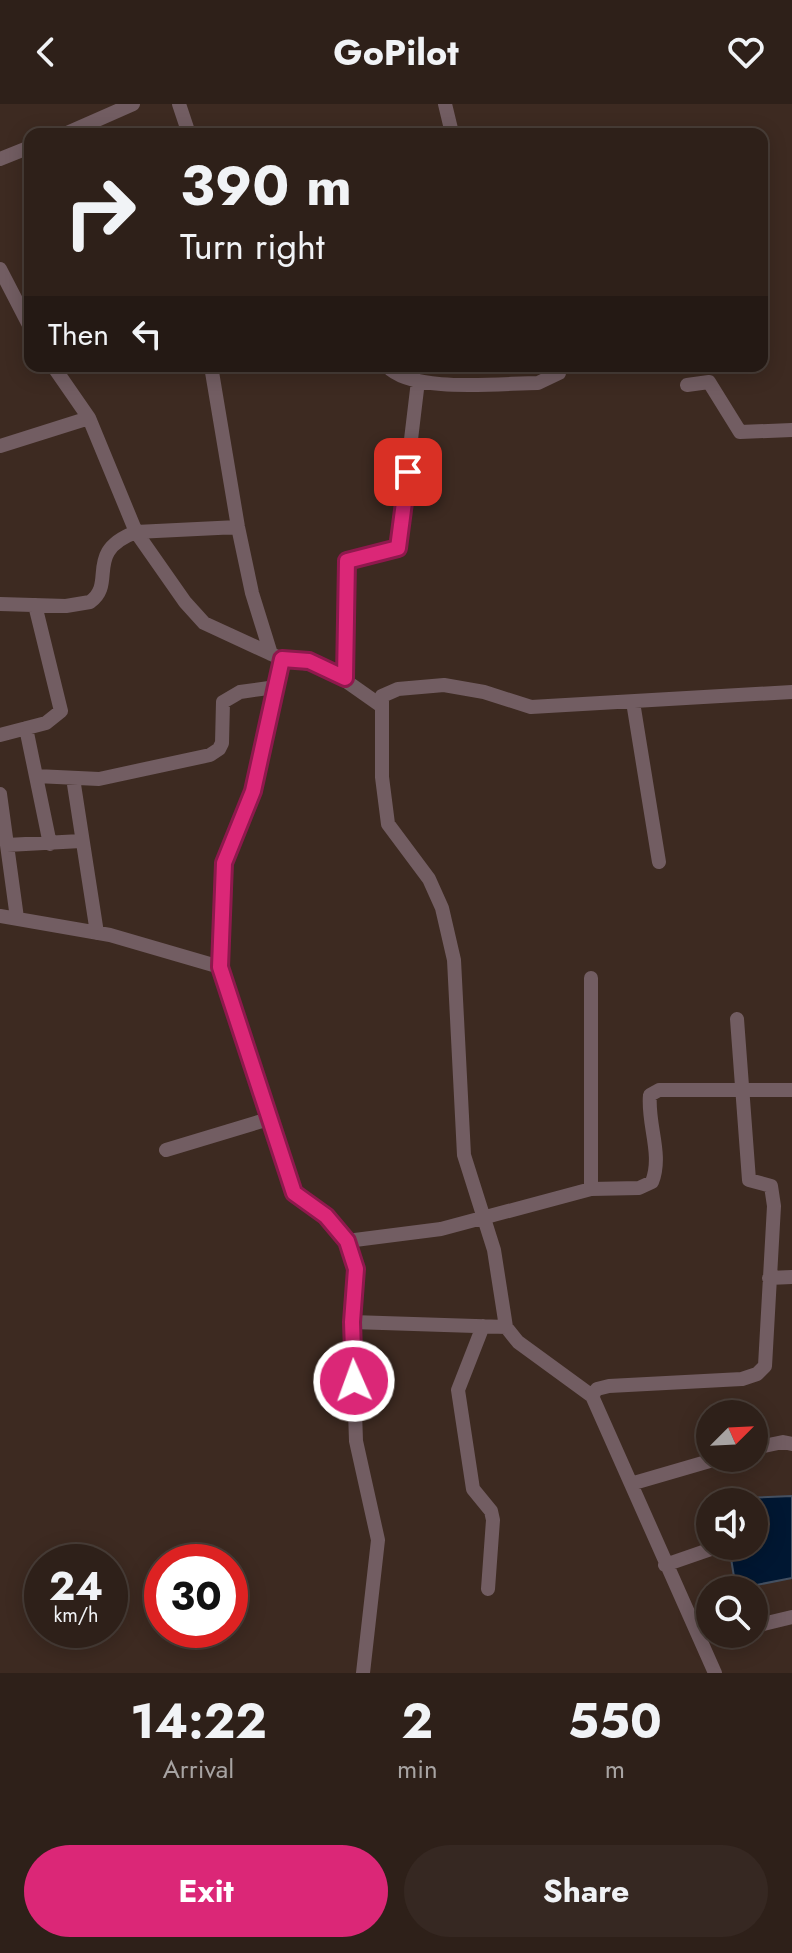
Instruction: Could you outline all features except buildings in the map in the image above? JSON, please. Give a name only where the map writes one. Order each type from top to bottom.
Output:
[{"type":"street","points":[[79,128],[133,104]]},
{"type":"street","points":[[179,104],[187,128]]},
{"type":"street","points":[[445,104],[451,128]]},
{"type":"street","points":[[0,159],[24,149]]},
{"type":"street","points":[[0,269],[24,316]]},
{"type":"street","points":[[14,298],[24,296]]},
{"type":"street","points":[[57,372],[89,418],[136,532],[204,623],[277,656],[309,661],[345,678],[380,705]]},
{"type":"street","points":[[212,372],[252,593],[277,656],[276,687],[253,791],[224,863],[220,967],[272,1118],[294,1193],[326,1216],[347,1241],[356,1269],[352,1322],[356,1441],[378,1540],[363,1673]]},
{"type":"street","points":[[396,372],[418,381],[538,383],[551,380],[559,372]]},
{"type":"street","points":[[345,678],[347,561],[398,548],[418,381]]},
{"type":"street","points":[[687,385],[709,382],[740,432],[792,430]]},
{"type":"street","points":[[0,446],[89,418]]},
{"type":"street","points":[[0,604],[66,606],[96,598],[105,553],[120,538],[136,532],[238,527]]},
{"type":"street","points":[[0,735],[46,723],[61,711],[35,605]]},
{"type":"street","points":[[715,1673],[665,1565],[634,1483],[592,1396],[518,1342],[506,1327],[494,1250],[464,1155],[454,960],[448,930],[429,879],[388,824],[382,777],[380,705],[382,696],[389,691],[444,685],[484,692],[531,707],[792,692]]},
{"type":"street","points":[[36,776],[99,779],[210,755],[222,743],[223,702],[240,692],[276,687]]},
{"type":"street","points":[[633,702],[659,862]]},
{"type":"street","points":[[26,728],[50,844]]},
{"type":"street","points":[[73,778],[97,933]]},
{"type":"street","points":[[0,794],[17,918]]},
{"type":"street","points":[[7,845],[81,841]]},
{"type":"street","points":[[0,916],[97,933],[220,967]]},
{"type":"street","points":[[591,978],[591,1189]]},
{"type":"street","points":[[592,1396],[597,1389],[609,1386],[742,1379],[757,1374],[765,1366],[774,1206],[771,1186],[749,1180],[737,1019]]},
{"type":"street","points":[[347,1241],[441,1229],[591,1189],[639,1188],[652,1182],[658,1167],[648,1112],[650,1095],[659,1090],[792,1090]]},
{"type":"street","points":[[166,1150],[272,1118]]},
{"type":"street","points":[[769,1278],[792,1277]]},
{"type":"street","points":[[352,1322],[506,1327]]},
{"type":"street","points":[[483,1326],[458,1390],[473,1489],[491,1511],[493,1520],[488,1589]]},
{"type":"street","points":[[768,1445],[783,1442],[792,1444]]},
{"type":"street","points":[[634,1483],[696,1465]]},
{"type":"street","points":[[665,1565],[696,1554]]},
{"type":"street","points":[[768,1623],[792,1617]]},
{"type":"water","points":[[792,1496],[792,1578],[768,1583],[768,1576],[734,1576],[731,1560],[768,1560],[768,1497]]},
{"type":"route","points":[[354,1381],[352,1322],[356,1269],[347,1241],[326,1216],[294,1193],[283,1151],[220,967],[224,863],[253,791],[282,659],[309,661],[345,678],[347,561],[398,548],[408,472]]}]
